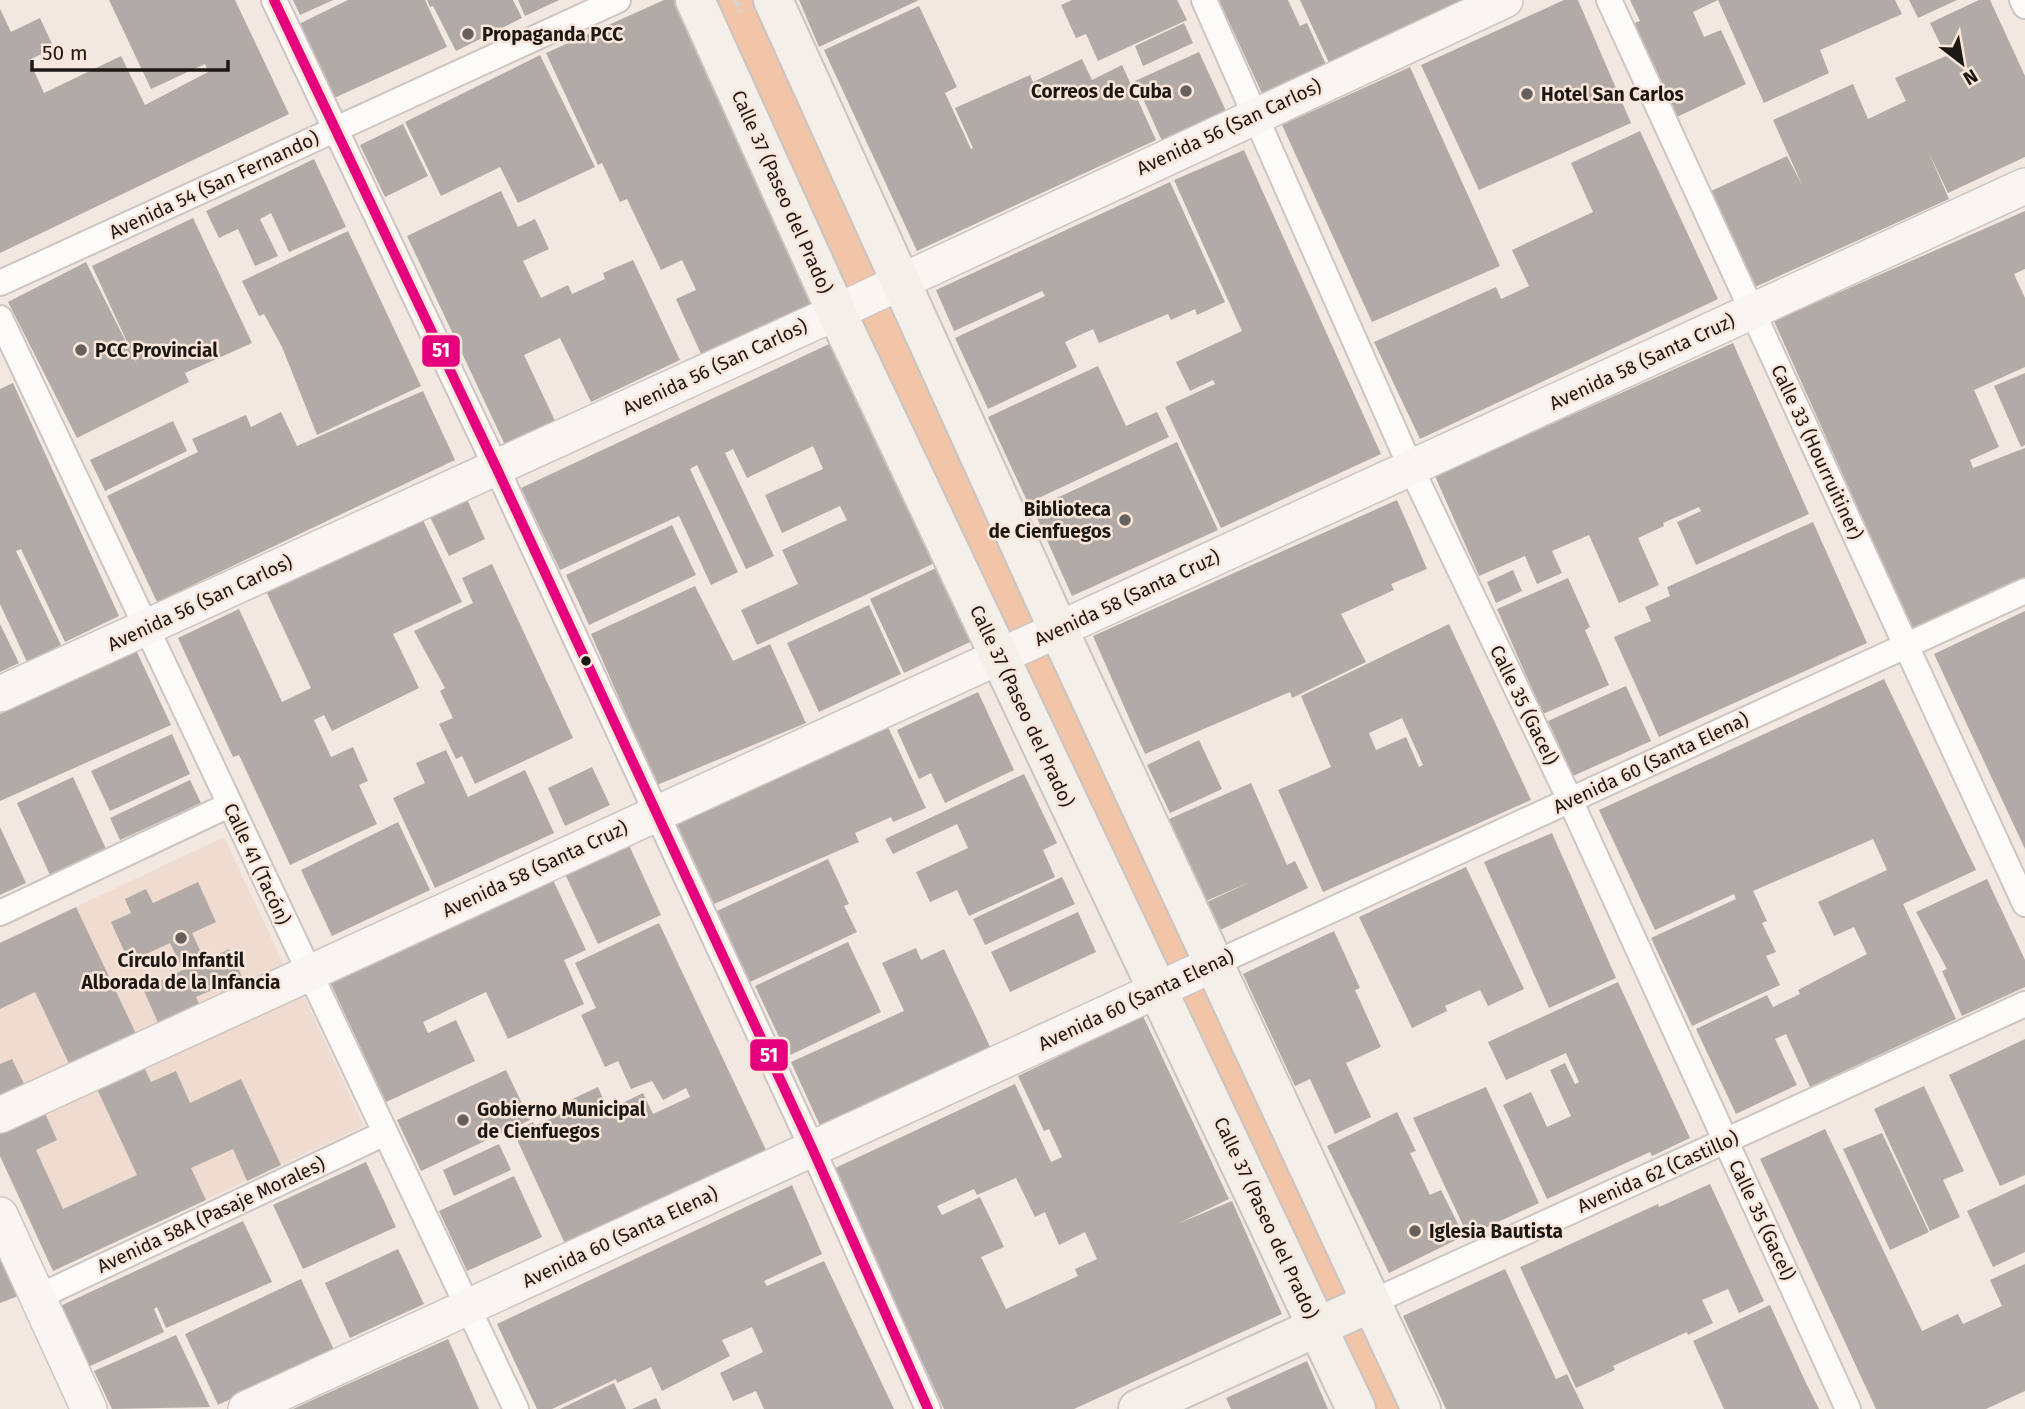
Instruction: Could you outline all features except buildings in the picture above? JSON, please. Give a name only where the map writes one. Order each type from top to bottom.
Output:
[{"type":"main road","name":"Calle 37 (Paseo del Prado)","points":[[695,0],[836,312],[1356,1409]]},
{"type":"main road","points":[[773,0],[1058,629],[1216,963],[1421,1409]]},
{"type":"main road","name":"Avenida 56 (San Carlos)","points":[[0,694],[836,312],[1505,0]]},
{"type":"main road","name":"Avenida 58 (Santa Cruz)","points":[[0,1115],[2025,186]]},
{"type":"main road","name":"Avenida 60 (Santa Elena)","points":[[246,1409],[1216,963]]},
{"type":"main road","points":[[0,1215],[89,1409]]},
{"type":"main road","name":"Avenida 62 (Castillo)","points":[[1138,1409],[1370,1303]]},
{"type":"street","points":[[274,0],[496,467],[812,1149],[928,1409]]},
{"type":"street","name":"Avenida 54 (San Fernando)","points":[[0,283],[618,0]]},
{"type":"street","name":"Calle 35 (Gacel)","points":[[1204,0],[1411,468],[1570,800],[1848,1409]]},
{"type":"street","name":"Calle 33 (Hourruitiner)","points":[[1609,0],[2025,904]]},
{"type":"street","points":[[2022,0],[2025,6]]},
{"type":"street","name":"Calle 41 (Tacón)","points":[[0,318],[516,1409]]},
{"type":"street","name":"Avenida 60 (Santa Elena)","points":[[1216,963],[2025,591]]},
{"type":"street","points":[[0,914],[229,805]]},
{"type":"street","name":"Avenida 62 (Castillo)","points":[[1370,1303],[2025,1004]]},
{"type":"street","name":"Avenida 58A (Pasaje Morales)","points":[[38,1297],[385,1133]]},
{"type":"shaded area","points":[[712,0],[761,0],[1408,1409],[1367,1409]]},
{"type":"shaded area","points":[[224,837],[286,969],[0,1103],[0,943]]},
{"type":"shaded area","points":[[303,994],[364,1126],[53,1271],[0,1156],[0,1134]]},
{"type":"transit line","name":"51","points":[[274,0],[496,467],[812,1148],[928,1409]]},
{"type":"place","name":"Propaganda PCC","points":[[468,34]]},
{"type":"place","name":"Correos de Cuba","points":[[1186,91]]},
{"type":"place","name":"Hotel San Carlos","points":[[1527,94]]},
{"type":"place","name":"PCC Provincial","points":[[81,350]]},
{"type":"place","name":"Biblioteca de Cienfuegos","points":[[1125,520]]},
{"type":"place","name":"Círculo Infantil Alborada de la Infancia","points":[[181,938]]},
{"type":"place","name":"Gobierno Municipal de Cienfuegos","points":[[463,1120]]},
{"type":"place","name":"Iglesia Bautista","points":[[1415,1231]]}]
